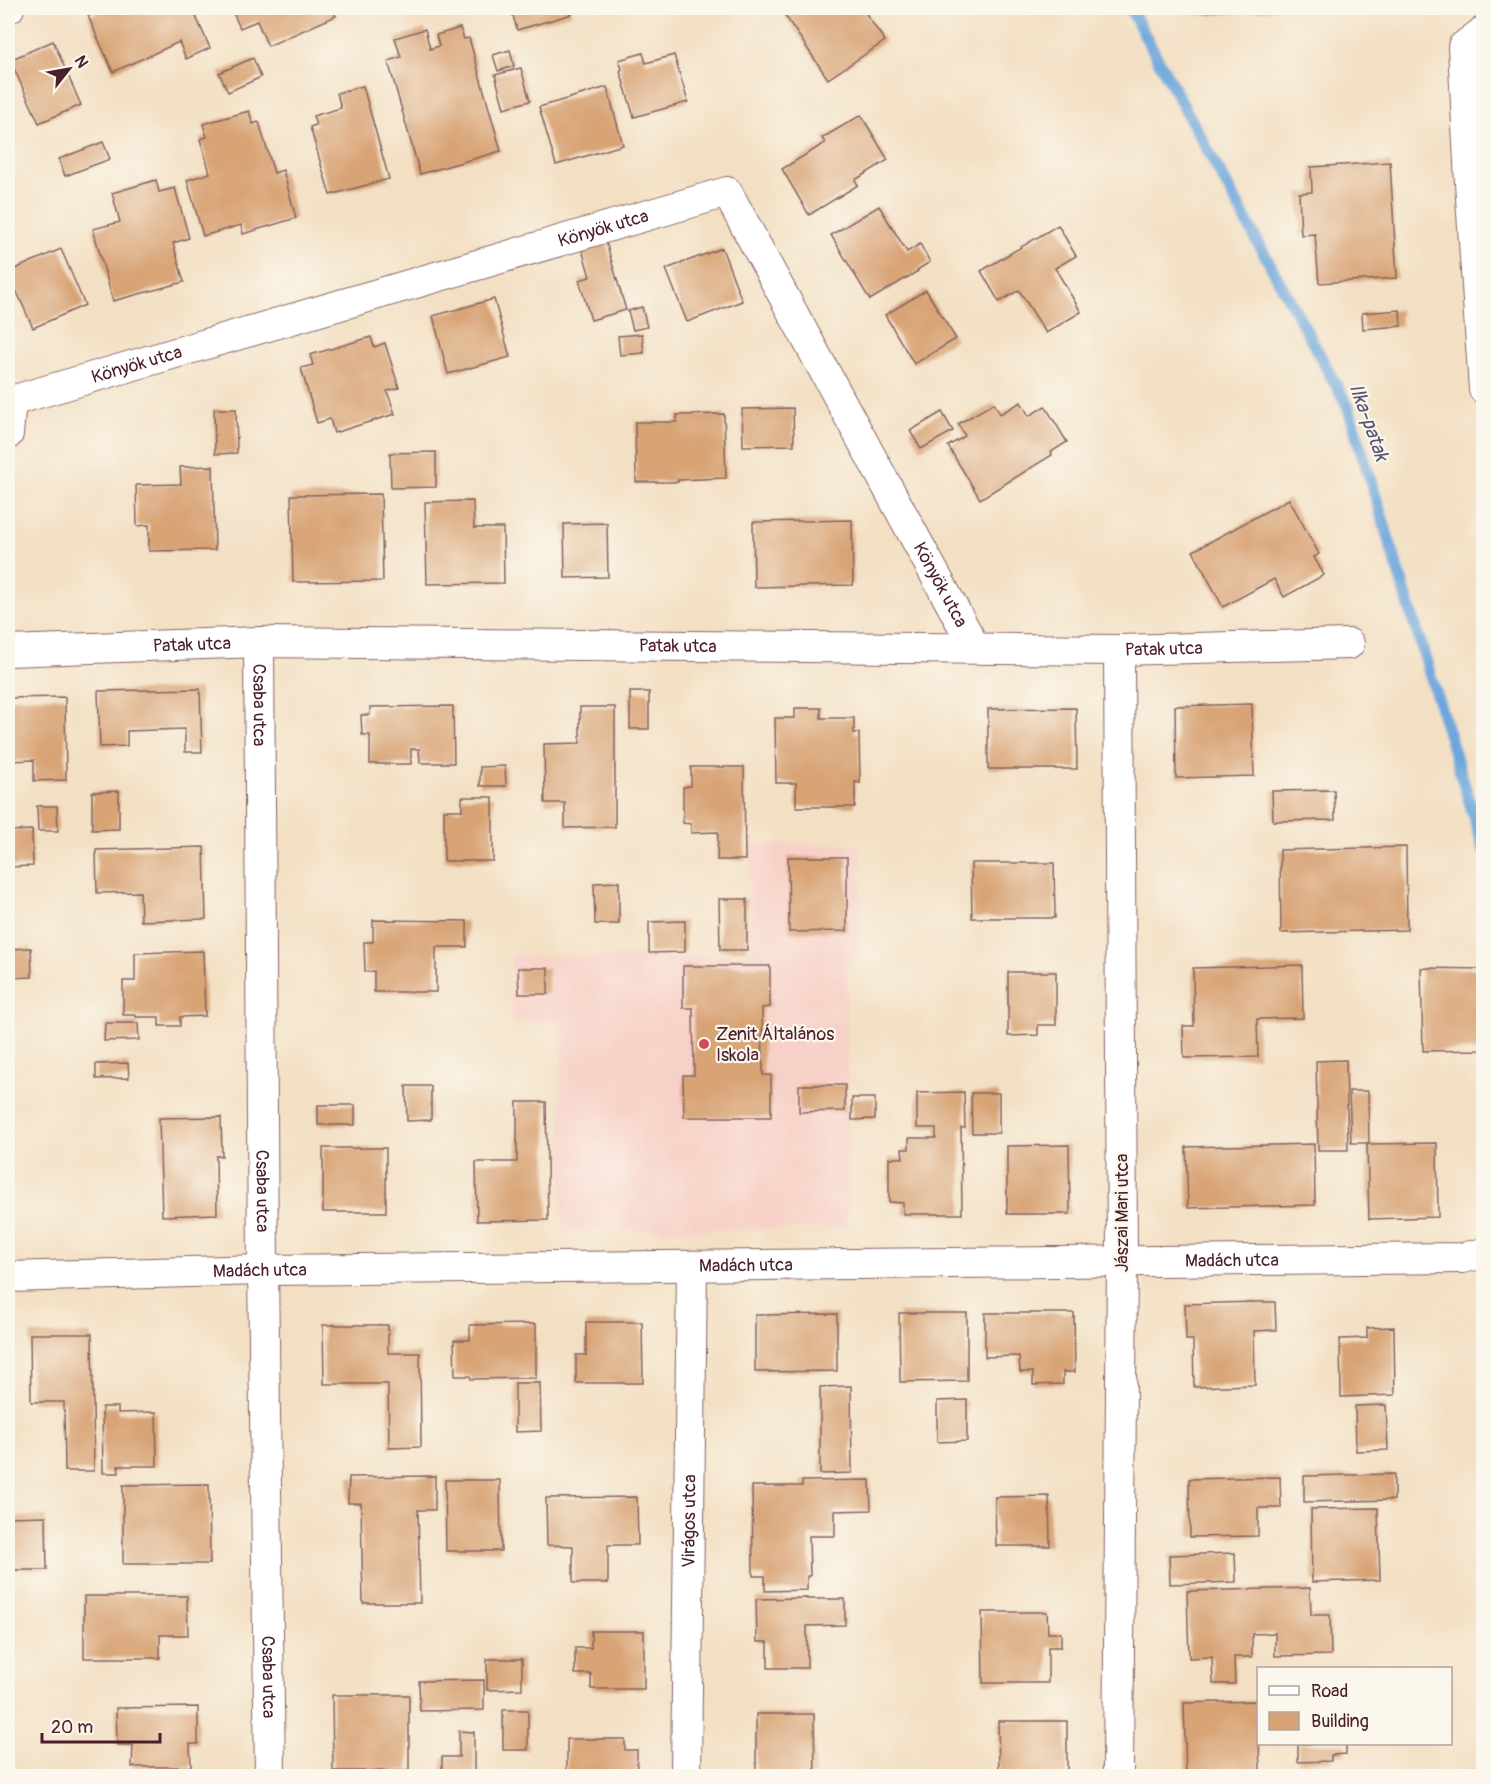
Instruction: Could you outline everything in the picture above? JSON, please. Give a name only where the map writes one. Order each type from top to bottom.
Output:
[{"type":"street","points":[[1484,31],[1463,47],[1484,389]]},
{"type":"street","name":"Könyök utca","points":[[8,434],[11,402],[727,192],[975,648]]},
{"type":"street","name":"Patak utca","points":[[8,651],[259,642],[1119,650],[1349,644]]},
{"type":"street","name":"Csaba utca","points":[[259,642],[270,1776]]},
{"type":"street","name":"Jászai Mari utca","points":[[1118,1776],[1122,1261],[1119,650]]},
{"type":"street","name":"Madách utca","points":[[8,1277],[264,1270],[1462,1258],[1484,1253]]},
{"type":"street","name":"Virágos utca","points":[[686,1776],[692,1266]]},
{"type":"shaded area","name":"Zenit Általános Iskola","points":[[750,844],[861,844],[861,956],[847,957],[848,1228],[562,1232],[561,1021],[512,1021],[511,956],[749,956]]},
{"type":"water","points":[[1191,8],[1275,8],[1208,14],[1193,12]]},
{"type":"building","points":[[107,8],[192,8],[210,48],[186,59],[179,42],[113,72],[88,16]]},
{"type":"building","points":[[231,8],[332,8],[336,16],[268,46],[257,21],[240,28]]},
{"type":"building","points":[[511,8],[570,8],[572,14],[517,30]]},
{"type":"building","points":[[780,8],[862,8],[885,41],[828,79]]},
{"type":"building","points":[[460,28],[464,39],[469,38],[501,151],[420,174],[388,61],[401,57],[395,38],[425,29],[430,49],[439,46],[436,35]]},
{"type":"building","points":[[53,41],[81,105],[39,123],[10,60]]},
{"type":"building","points":[[510,50],[514,66],[498,71],[493,55]]},
{"type":"building","points":[[643,53],[646,63],[674,55],[688,102],[634,117],[620,71],[622,69],[619,60]]},
{"type":"building","points":[[253,58],[261,77],[228,92],[219,73]]},
{"type":"building","points":[[521,68],[530,101],[504,108],[495,75]]},
{"type":"building","points":[[363,86],[389,179],[330,195],[310,127],[316,125],[313,116],[341,108],[337,93]]},
{"type":"building","points":[[607,87],[623,145],[556,165],[539,107]]},
{"type":"building","points":[[249,111],[253,124],[259,122],[274,173],[283,170],[296,218],[243,234],[241,225],[203,236],[187,180],[210,173],[200,139],[207,137],[203,124]]},
{"type":"building","points":[[861,115],[888,160],[855,180],[858,185],[809,215],[782,169],[825,143],[822,138]]},
{"type":"building","points":[[103,142],[110,159],[65,176],[59,159]]},
{"type":"building","points":[[1390,162],[1397,278],[1319,283],[1315,234],[1301,235],[1299,193],[1312,192],[1311,167]]},
{"type":"building","points":[[156,180],[159,192],[175,188],[189,238],[173,243],[184,282],[113,301],[93,229],[120,222],[112,193]]},
{"type":"building","points":[[879,206],[907,252],[920,244],[930,262],[870,300],[831,235]]},
{"type":"building","points":[[1058,225],[1076,256],[1055,268],[1081,312],[1046,333],[1019,290],[999,302],[981,271]]},
{"type":"building","points":[[605,239],[626,310],[591,320],[579,280],[590,277],[581,246]]},
{"type":"building","points":[[722,248],[742,301],[687,322],[666,269]]},
{"type":"building","points":[[61,249],[85,305],[33,328],[8,272]]},
{"type":"building","points":[[926,290],[956,339],[914,364],[885,315]]},
{"type":"building","points":[[494,299],[510,357],[448,374],[433,316]]},
{"type":"building","points":[[642,307],[647,327],[633,330],[628,311]]},
{"type":"building","points":[[1400,310],[1401,326],[1363,329],[1362,313]]},
{"type":"building","points":[[642,334],[644,353],[620,355],[618,336]]},
{"type":"building","points":[[371,337],[374,347],[385,343],[399,388],[387,391],[395,414],[334,433],[330,419],[317,423],[301,368],[313,365],[310,355]]},
{"type":"building","points":[[1021,402],[1029,416],[1045,406],[1067,442],[1051,452],[1052,455],[980,499],[948,446],[965,436],[958,424],[994,403],[1000,414]]},
{"type":"building","points":[[793,408],[794,445],[743,446],[742,409]]},
{"type":"building","points":[[214,409],[236,409],[237,453],[215,454]]},
{"type":"building","points":[[942,412],[953,431],[921,449],[910,431]]},
{"type":"building","points":[[724,414],[726,478],[678,480],[678,482],[636,482],[635,422],[677,422],[677,415]]},
{"type":"building","points":[[436,452],[436,487],[391,488],[390,453]]},
{"type":"building","points":[[213,466],[215,550],[149,551],[149,525],[137,526],[136,485],[181,484],[180,467]]},
{"type":"building","points":[[381,494],[383,581],[293,582],[291,495]]},
{"type":"building","points":[[1289,499],[1319,554],[1314,557],[1324,575],[1284,597],[1274,579],[1223,607],[1193,551]]},
{"type":"building","points":[[473,501],[474,528],[503,528],[504,583],[427,584],[425,502]]},
{"type":"building","points":[[852,520],[853,585],[754,587],[753,522]]},
{"type":"building","points":[[607,523],[608,577],[565,578],[564,524]]},
{"type":"building","points":[[200,689],[202,752],[185,752],[185,729],[127,731],[127,746],[100,747],[98,691]]},
{"type":"building","points":[[630,692],[649,692],[649,729],[630,729]]},
{"type":"building","points":[[65,697],[66,780],[34,781],[34,760],[9,761],[8,698]]},
{"type":"building","points":[[1252,704],[1254,776],[1176,778],[1175,706]]},
{"type":"building","points":[[453,706],[454,763],[420,763],[419,749],[411,749],[411,764],[370,764],[370,735],[362,735],[361,715],[370,715],[370,707]]},
{"type":"building","points":[[580,707],[615,707],[615,827],[565,828],[565,803],[545,803],[544,744],[580,743]]},
{"type":"building","points":[[795,708],[821,708],[821,718],[854,718],[854,733],[859,733],[860,783],[855,782],[855,807],[796,807],[796,783],[776,783],[775,718],[795,718]]},
{"type":"building","points":[[1076,708],[1077,769],[988,769],[988,709]]},
{"type":"building","points":[[505,766],[506,786],[480,786],[480,767]]},
{"type":"building","points":[[691,767],[744,767],[745,860],[717,860],[718,832],[691,833],[691,824],[683,823],[683,787],[691,786]]},
{"type":"building","points":[[1334,790],[1335,820],[1273,821],[1272,791]]},
{"type":"building","points":[[119,791],[119,829],[92,830],[92,792]]},
{"type":"building","points":[[462,797],[493,797],[493,861],[444,861],[444,810],[462,810]]},
{"type":"building","points":[[37,806],[57,806],[58,831],[38,831]]},
{"type":"building","points":[[32,830],[33,866],[8,867],[8,831]]},
{"type":"building","points":[[204,847],[206,919],[141,921],[140,892],[97,893],[96,850]]},
{"type":"building","points":[[1406,847],[1407,930],[1281,933],[1280,850]]},
{"type":"building","points":[[788,857],[847,857],[847,931],[789,932]]},
{"type":"building","points":[[971,863],[1054,863],[1055,918],[972,918]]},
{"type":"building","points":[[619,882],[619,924],[595,924],[594,883]]},
{"type":"building","points":[[719,899],[747,899],[747,950],[720,950]]},
{"type":"building","points":[[373,920],[467,921],[467,947],[436,947],[436,992],[374,992],[374,971],[365,972],[364,942],[373,942]]},
{"type":"building","points":[[685,921],[685,952],[649,953],[649,922]]},
{"type":"building","points":[[31,948],[32,977],[8,978],[8,949]]},
{"type":"building","points":[[203,951],[205,1016],[180,1017],[180,1026],[159,1026],[159,1017],[123,1015],[123,981],[135,981],[135,953]]},
{"type":"building","points":[[1302,965],[1303,1018],[1257,1019],[1258,1057],[1184,1058],[1183,1026],[1194,1026],[1193,968]]},
{"type":"building","points":[[683,966],[770,966],[770,1007],[762,1008],[763,1075],[771,1075],[771,1117],[684,1117],[683,1075],[694,1075],[693,1008],[683,1008]]},
{"type":"building","points":[[518,968],[548,968],[548,994],[519,994]]},
{"type":"building","points":[[1421,968],[1484,969],[1484,1050],[1423,1051]]},
{"type":"building","points":[[1008,972],[1056,972],[1056,1025],[1038,1025],[1038,1035],[1008,1036]]},
{"type":"building","points":[[105,1023],[138,1023],[139,1040],[104,1041]]},
{"type":"building","points":[[1346,1060],[1348,1150],[1318,1150],[1316,1061]]},
{"type":"building","points":[[128,1063],[129,1078],[96,1079],[96,1064]]},
{"type":"building","points":[[799,1085],[845,1085],[845,1111],[799,1112]]},
{"type":"building","points":[[406,1086],[431,1086],[431,1120],[407,1121]]},
{"type":"building","points":[[1349,1091],[1368,1091],[1369,1143],[1351,1143]]},
{"type":"building","points":[[964,1092],[965,1128],[961,1128],[962,1214],[903,1214],[903,1203],[889,1202],[889,1158],[903,1158],[902,1149],[909,1149],[909,1138],[936,1138],[936,1128],[917,1128],[917,1093]]},
{"type":"building","points":[[971,1093],[999,1093],[999,1133],[972,1133]]},
{"type":"building","points":[[852,1098],[875,1098],[875,1119],[852,1120]]},
{"type":"building","points":[[517,1102],[546,1102],[548,1220],[477,1221],[476,1162],[517,1162]]},
{"type":"building","points":[[318,1105],[355,1105],[355,1125],[318,1125]]},
{"type":"building","points":[[221,1117],[222,1156],[216,1156],[217,1214],[162,1216],[159,1118]]},
{"type":"building","points":[[1437,1143],[1438,1217],[1369,1219],[1367,1144]]},
{"type":"building","points":[[1314,1144],[1315,1205],[1188,1208],[1186,1147]]},
{"type":"building","points":[[1069,1145],[1070,1214],[1007,1214],[1007,1146]]},
{"type":"building","points":[[323,1148],[386,1148],[386,1212],[323,1212]]},
{"type":"building","points":[[1275,1302],[1276,1330],[1254,1331],[1255,1385],[1194,1387],[1193,1340],[1186,1340],[1185,1304]]},
{"type":"building","points":[[899,1313],[967,1313],[967,1381],[900,1382]]},
{"type":"building","points":[[985,1313],[1074,1313],[1075,1372],[1063,1372],[1063,1384],[1033,1385],[1033,1372],[1020,1372],[1019,1356],[985,1357]]},
{"type":"building","points":[[837,1314],[837,1371],[755,1372],[755,1315]]},
{"type":"building","points":[[586,1322],[642,1322],[643,1383],[576,1383],[576,1355],[586,1355]]},
{"type":"building","points":[[536,1324],[536,1378],[471,1379],[470,1376],[455,1376],[454,1340],[470,1340],[470,1325]]},
{"type":"building","points":[[323,1325],[388,1325],[388,1353],[420,1353],[421,1447],[389,1448],[388,1384],[324,1384]]},
{"type":"building","points":[[1394,1327],[1395,1395],[1341,1397],[1340,1339],[1367,1338],[1367,1328]]},
{"type":"building","points":[[30,1334],[92,1334],[94,1471],[65,1471],[64,1402],[31,1402]]},
{"type":"building","points":[[515,1383],[540,1383],[541,1431],[515,1432]]},
{"type":"building","points":[[851,1386],[852,1473],[820,1474],[820,1387]]},
{"type":"building","points":[[967,1400],[967,1441],[937,1442],[937,1401]]},
{"type":"building","points":[[1386,1405],[1388,1450],[1356,1451],[1355,1406]]},
{"type":"building","points":[[102,1407],[118,1407],[118,1413],[156,1412],[157,1466],[118,1466],[119,1473],[103,1473]]},
{"type":"building","points":[[1394,1474],[1394,1500],[1304,1502],[1304,1476]]},
{"type":"building","points":[[435,1476],[435,1510],[418,1510],[420,1603],[363,1603],[361,1503],[348,1503],[349,1477]]},
{"type":"building","points":[[1280,1477],[1281,1508],[1258,1508],[1258,1536],[1190,1537],[1189,1479]]},
{"type":"building","points":[[445,1480],[500,1480],[501,1551],[446,1551]]},
{"type":"building","points":[[870,1480],[871,1510],[835,1511],[835,1536],[809,1536],[810,1576],[807,1576],[807,1590],[765,1591],[765,1576],[753,1576],[752,1486],[802,1486],[802,1481]]},
{"type":"building","points":[[209,1484],[210,1564],[123,1564],[123,1485]]},
{"type":"building","points":[[1049,1496],[1050,1546],[996,1546],[995,1497]]},
{"type":"building","points":[[637,1497],[638,1545],[608,1545],[608,1583],[573,1583],[573,1546],[547,1545],[546,1498]]},
{"type":"building","points":[[1378,1508],[1380,1580],[1312,1582],[1311,1509]]},
{"type":"building","points":[[46,1516],[47,1570],[8,1570],[8,1517]]},
{"type":"building","points":[[1235,1553],[1236,1582],[1170,1584],[1169,1555]]},
{"type":"building","points":[[1310,1588],[1311,1615],[1330,1615],[1331,1655],[1275,1656],[1275,1633],[1252,1634],[1252,1657],[1234,1657],[1235,1684],[1213,1684],[1212,1657],[1189,1658],[1187,1591]]},
{"type":"building","points":[[84,1596],[187,1596],[188,1635],[160,1635],[160,1658],[84,1658]]},
{"type":"building","points":[[756,1599],[845,1599],[845,1625],[807,1626],[807,1668],[768,1668],[768,1642],[757,1642]]},
{"type":"building","points":[[982,1612],[1047,1612],[1048,1633],[1061,1633],[1061,1647],[1048,1647],[1048,1683],[983,1683]]},
{"type":"building","points":[[591,1631],[644,1631],[644,1689],[591,1689],[591,1674],[575,1674],[575,1648],[591,1648]]},
{"type":"building","points":[[487,1659],[522,1659],[522,1689],[487,1690]]},
{"type":"building","points":[[484,1680],[484,1710],[420,1711],[419,1681]]},
{"type":"building","points":[[332,1695],[409,1695],[409,1771],[333,1771]]},
{"type":"building","points":[[1257,1701],[1260,1776],[1186,1776],[1184,1703]]},
{"type":"building","points":[[198,1707],[198,1744],[190,1744],[191,1767],[132,1767],[133,1745],[117,1745],[116,1708]]},
{"type":"building","points":[[503,1710],[528,1710],[528,1750],[503,1750]]},
{"type":"building","points":[[756,1714],[814,1714],[815,1776],[756,1776]]},
{"type":"building","points":[[998,1721],[1067,1721],[1067,1776],[999,1776]]},
{"type":"building","points":[[459,1731],[474,1732],[474,1776],[442,1776],[442,1757],[459,1757]]},
{"type":"building","points":[[567,1739],[625,1739],[625,1750],[637,1750],[637,1776],[567,1776]]},
{"type":"building","points":[[1298,1745],[1346,1745],[1346,1754],[1331,1755],[1331,1761],[1298,1762]]},
{"type":"waterway","name":"Ilka-patak","points":[[1130,8],[1348,407],[1484,849]]},
{"type":"place","name":"Zenit Általános Iskola","points":[[704,1044]]}]
